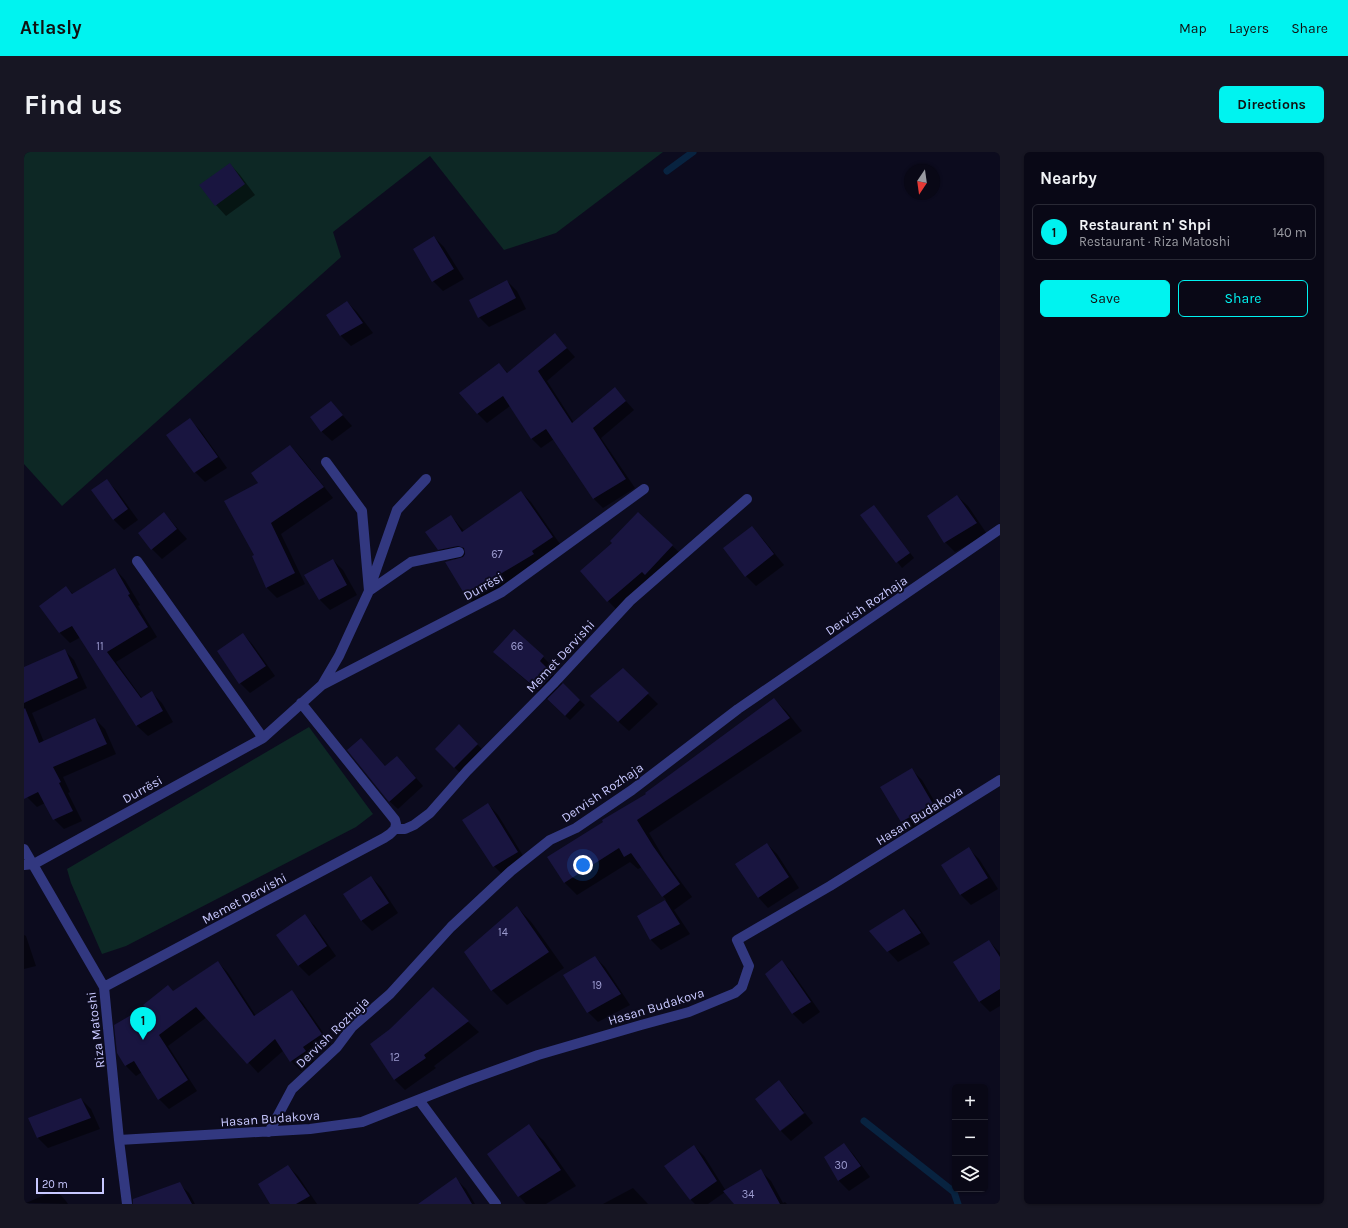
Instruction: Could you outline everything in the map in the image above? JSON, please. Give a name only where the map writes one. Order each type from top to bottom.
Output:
[{"type":"street","name":"Durrësi","points":[[326,462],[362,511],[368,591]]},
{"type":"street","name":"Durrësi","points":[[322,685],[339,656],[368,591],[397,510],[426,479]]},
{"type":"street","name":"Durrësi","points":[[29,865],[263,738],[322,685],[502,592],[644,489]]},
{"type":"street","name":"Memet Dervishi","points":[[104,988],[384,838],[395,829],[405,829],[414,825],[430,813],[467,771],[553,684],[630,601],[747,499]]},
{"type":"street","name":"Dervish Rozhaja","points":[[269,1132],[292,1089],[338,1047],[352,1027],[390,994],[451,927],[511,871],[550,840],[576,828],[632,790],[738,709],[1000,529]]},
{"type":"street","points":[[368,591],[411,562],[459,552]]},
{"type":"street","points":[[137,561],[263,738]]},
{"type":"street","points":[[301,703],[395,820],[395,829]]},
{"type":"street","name":"Hasan Budakova","points":[[119,1140],[310,1129],[362,1122],[538,1054],[689,1012],[735,993],[742,987],[749,966],[737,940],[830,886],[1000,780]]},
{"type":"street","name":"Riza Matoshi","points":[[24,849],[29,865],[104,988],[127,1204]]},
{"type":"street","points":[[419,1100],[496,1204]]},
{"type":"green space","points":[[24,152],[663,152],[556,233],[504,250],[430,156],[333,232],[341,257],[62,506],[24,464]]},
{"type":"green space","points":[[309,727],[373,814],[356,827],[126,946],[102,954],[71,883],[67,869]]},
{"type":"building","points":[[230,163],[245,184],[215,206],[199,185]]},
{"type":"building","points":[[434,236],[454,269],[432,282],[413,249]]},
{"type":"building","points":[[507,280],[516,298],[478,318],[469,300]]},
{"type":"building","points":[[347,301],[363,323],[340,336],[326,315]]},
{"type":"building","points":[[555,333],[567,348],[538,371],[572,423],[615,387],[626,401],[593,428],[626,479],[593,499],[546,429],[531,439],[503,396],[477,414],[459,393],[499,363],[507,373]]},
{"type":"building","points":[[331,401],[343,415],[321,432],[310,417]]},
{"type":"building","points":[[190,418],[218,457],[194,473],[166,435]]},
{"type":"building","points":[[290,445],[324,487],[271,523],[295,573],[266,588],[252,556],[254,555],[224,501],[258,483],[251,473]]},
{"type":"building","points":[[107,479],[128,509],[113,520],[91,490]]},
{"type":"building","points":[[521,491],[553,537],[532,551],[534,554],[465,595],[445,562],[463,557],[465,554],[464,548],[458,546],[438,550],[425,532],[451,515],[462,532]]},
{"type":"building","points":[[957,495],[977,523],[944,543],[927,516]]},
{"type":"building","points":[[874,505],[910,553],[896,563],[860,515]]},
{"type":"building","points":[[164,512],[177,529],[151,550],[138,533]]},
{"type":"building","points":[[638,512],[673,545],[645,575],[642,572],[607,602],[580,571],[612,543],[610,541]]},
{"type":"building","points":[[752,526],[774,554],[745,577],[723,548]]},
{"type":"building","points":[[333,559],[347,585],[319,600],[304,575]]},
{"type":"building","points":[[115,568],[130,594],[128,595],[148,627],[107,652],[141,698],[152,691],[163,711],[136,726],[72,626],[59,633],[39,606],[66,586],[72,594]]},
{"type":"building","points":[[514,629],[544,656],[540,661],[553,674],[538,690],[493,652]]},
{"type":"building","points":[[243,633],[266,666],[239,684],[217,651]]},
{"type":"building","points":[[65,649],[78,678],[24,703],[24,667]]},
{"type":"building","points":[[623,668],[649,693],[618,722],[590,696]]},
{"type":"building","points":[[563,683],[580,700],[565,716],[547,699]]},
{"type":"building","points":[[774,698],[790,718],[637,820],[653,846],[680,884],[662,897],[631,853],[624,857],[619,848],[564,883],[547,857],[603,822],[602,820],[646,794],[645,793]]},
{"type":"building","points":[[25,708],[39,743],[95,718],[107,744],[53,767],[73,811],[53,820],[38,792],[24,799]]},
{"type":"building","points":[[459,724],[478,744],[454,768],[435,749]]},
{"type":"building","points":[[361,738],[385,766],[397,756],[416,778],[389,802],[347,750]]},
{"type":"building","points":[[912,768],[933,804],[901,822],[880,787]]},
{"type":"building","points":[[488,803],[518,852],[493,867],[462,820]]},
{"type":"building","points":[[767,843],[789,877],[758,898],[735,864]]},
{"type":"building","points":[[969,847],[988,878],[960,895],[941,865]]},
{"type":"building","points":[[371,876],[389,903],[361,921],[343,894]]},
{"type":"building","points":[[665,900],[680,924],[650,940],[637,916]]},
{"type":"building","points":[[517,906],[549,952],[491,991],[464,952]]},
{"type":"building","points":[[904,909],[921,933],[887,952],[869,931]]},
{"type":"building","points":[[305,914],[327,946],[298,966],[276,935]]},
{"type":"building","points":[[989,940],[1000,957],[1000,989],[979,1002],[953,962]]},
{"type":"building","points":[[595,956],[621,994],[587,1013],[563,975]]},
{"type":"building","points":[[782,960],[811,1002],[792,1014],[765,974]]},
{"type":"building","points":[[218,961],[254,1016],[292,990],[322,1034],[303,1047],[306,1051],[290,1062],[275,1039],[247,1064],[196,1007],[159,1035],[188,1080],[158,1100],[134,1061],[125,1066],[117,1053],[114,1025],[145,1007],[143,1005],[168,985],[173,991]]},
{"type":"building","points":[[433,987],[469,1021],[424,1055],[426,1058],[394,1080],[370,1044],[390,1029]]},
{"type":"building","points":[[779,1080],[804,1113],[780,1131],[755,1099]]},
{"type":"building","points":[[81,1098],[91,1118],[37,1138],[28,1118]]},
{"type":"building","points":[[529,1124],[561,1170],[518,1197],[487,1154]]},
{"type":"building","points":[[844,1143],[861,1166],[838,1181],[824,1157]]},
{"type":"building","points":[[694,1145],[717,1181],[690,1200],[664,1166]]},
{"type":"building","points":[[288,1165],[310,1196],[296,1204],[270,1204],[258,1184]]},
{"type":"building","points":[[761,1169],[780,1204],[734,1204],[723,1191]]},
{"type":"building","points":[[456,1177],[472,1204],[418,1204]]},
{"type":"building","points":[[180,1182],[192,1204],[133,1204],[133,1199]]},
{"type":"waterway","points":[[667,171],[693,152]]},
{"type":"waterway","points":[[864,1121],[954,1192],[958,1204]]},
{"type":"place","name":"Restaurant n' Shpi","points":[[143,1040]]}]
